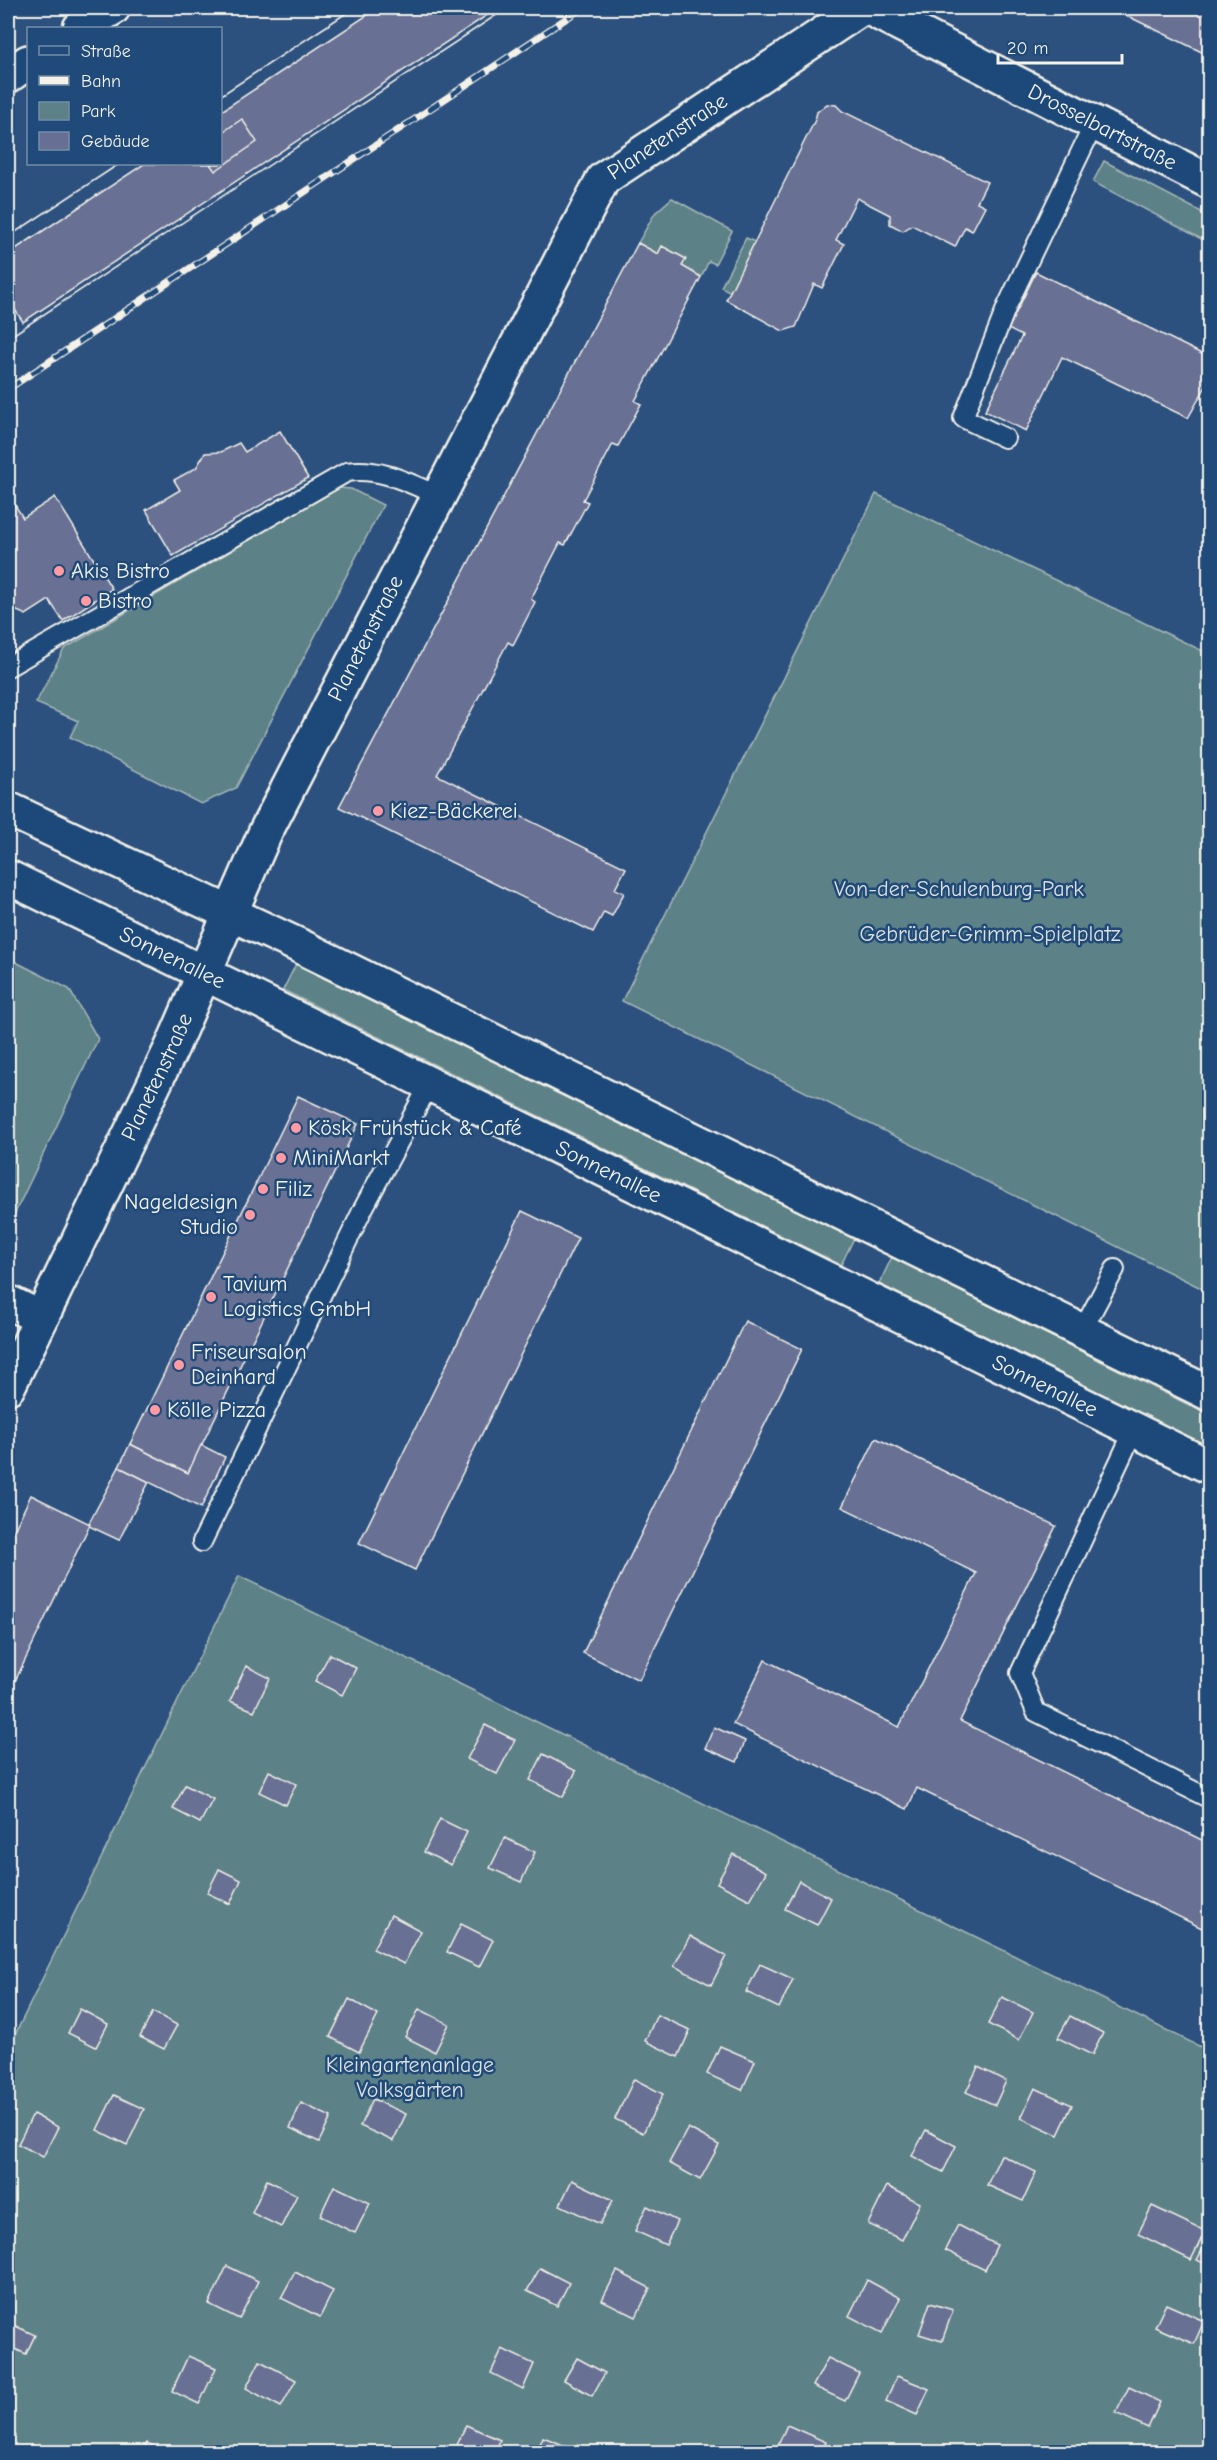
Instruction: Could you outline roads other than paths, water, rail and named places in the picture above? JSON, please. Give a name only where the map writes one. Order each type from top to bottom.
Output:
[{"type":"main road","points":[[82,27],[113,8]]},
{"type":"main road","name":"Planetenstraße","points":[[8,1387],[172,1047],[266,831],[603,179],[862,8]]},
{"type":"main road","name":"Drosselbartstraße","points":[[869,8],[1209,182]]},
{"type":"main road","points":[[8,76],[27,63]]},
{"type":"main road","points":[[8,809],[229,913],[1209,1394]]},
{"type":"main road","name":"Sonnenallee","points":[[8,877],[1209,1467]]},
{"type":"main road","points":[[8,1302],[41,1318]]},
{"type":"lane","points":[[1005,438],[963,418],[1007,306],[1094,124]]},
{"type":"lane","points":[[8,666],[347,472],[364,470],[382,474],[439,496]]},
{"type":"lane","points":[[202,1542],[363,1209],[429,1085]]},
{"type":"lane","points":[[1082,1331],[1115,1269]]},
{"type":"lane","points":[[1134,1430],[1020,1673],[1036,1712],[1209,1799]]},
{"type":"tram line","points":[[222,95],[354,8]]},
{"type":"tram line","points":[[8,338],[507,8]]},
{"type":"tram line","points":[[8,237],[117,165]]},
{"type":"railway","points":[[8,389],[582,8]]},
{"type":"place","name":"Akis Bistro","points":[[59,571]]},
{"type":"place","name":"Bistro","points":[[86,601]]},
{"type":"place","name":"Kiez-Bäckerei","points":[[378,811]]},
{"type":"place","name":"Kösk Frühstück & Café","points":[[296,1128]]},
{"type":"place","name":"MiniMarkt","points":[[281,1158]]},
{"type":"place","name":"Filiz","points":[[263,1189]]},
{"type":"place","name":"Nageldesign Studio","points":[[250,1215]]},
{"type":"place","name":"Tavium Logistics GmbH","points":[[211,1297]]},
{"type":"place","name":"Friseursalon Deinhard","points":[[179,1365]]},
{"type":"place","name":"Kölle Pizza","points":[[155,1410]]},
{"type":"park label","name":"Von-der-Schulenburg-Park","points":[[959,889]]},
{"type":"park label","name":"Gebrüder-Grimm-Spielplatz","points":[[990,934]]},
{"type":"park label","name":"Kleingartenanlage Volksgärten","points":[[410,2078]]}]
